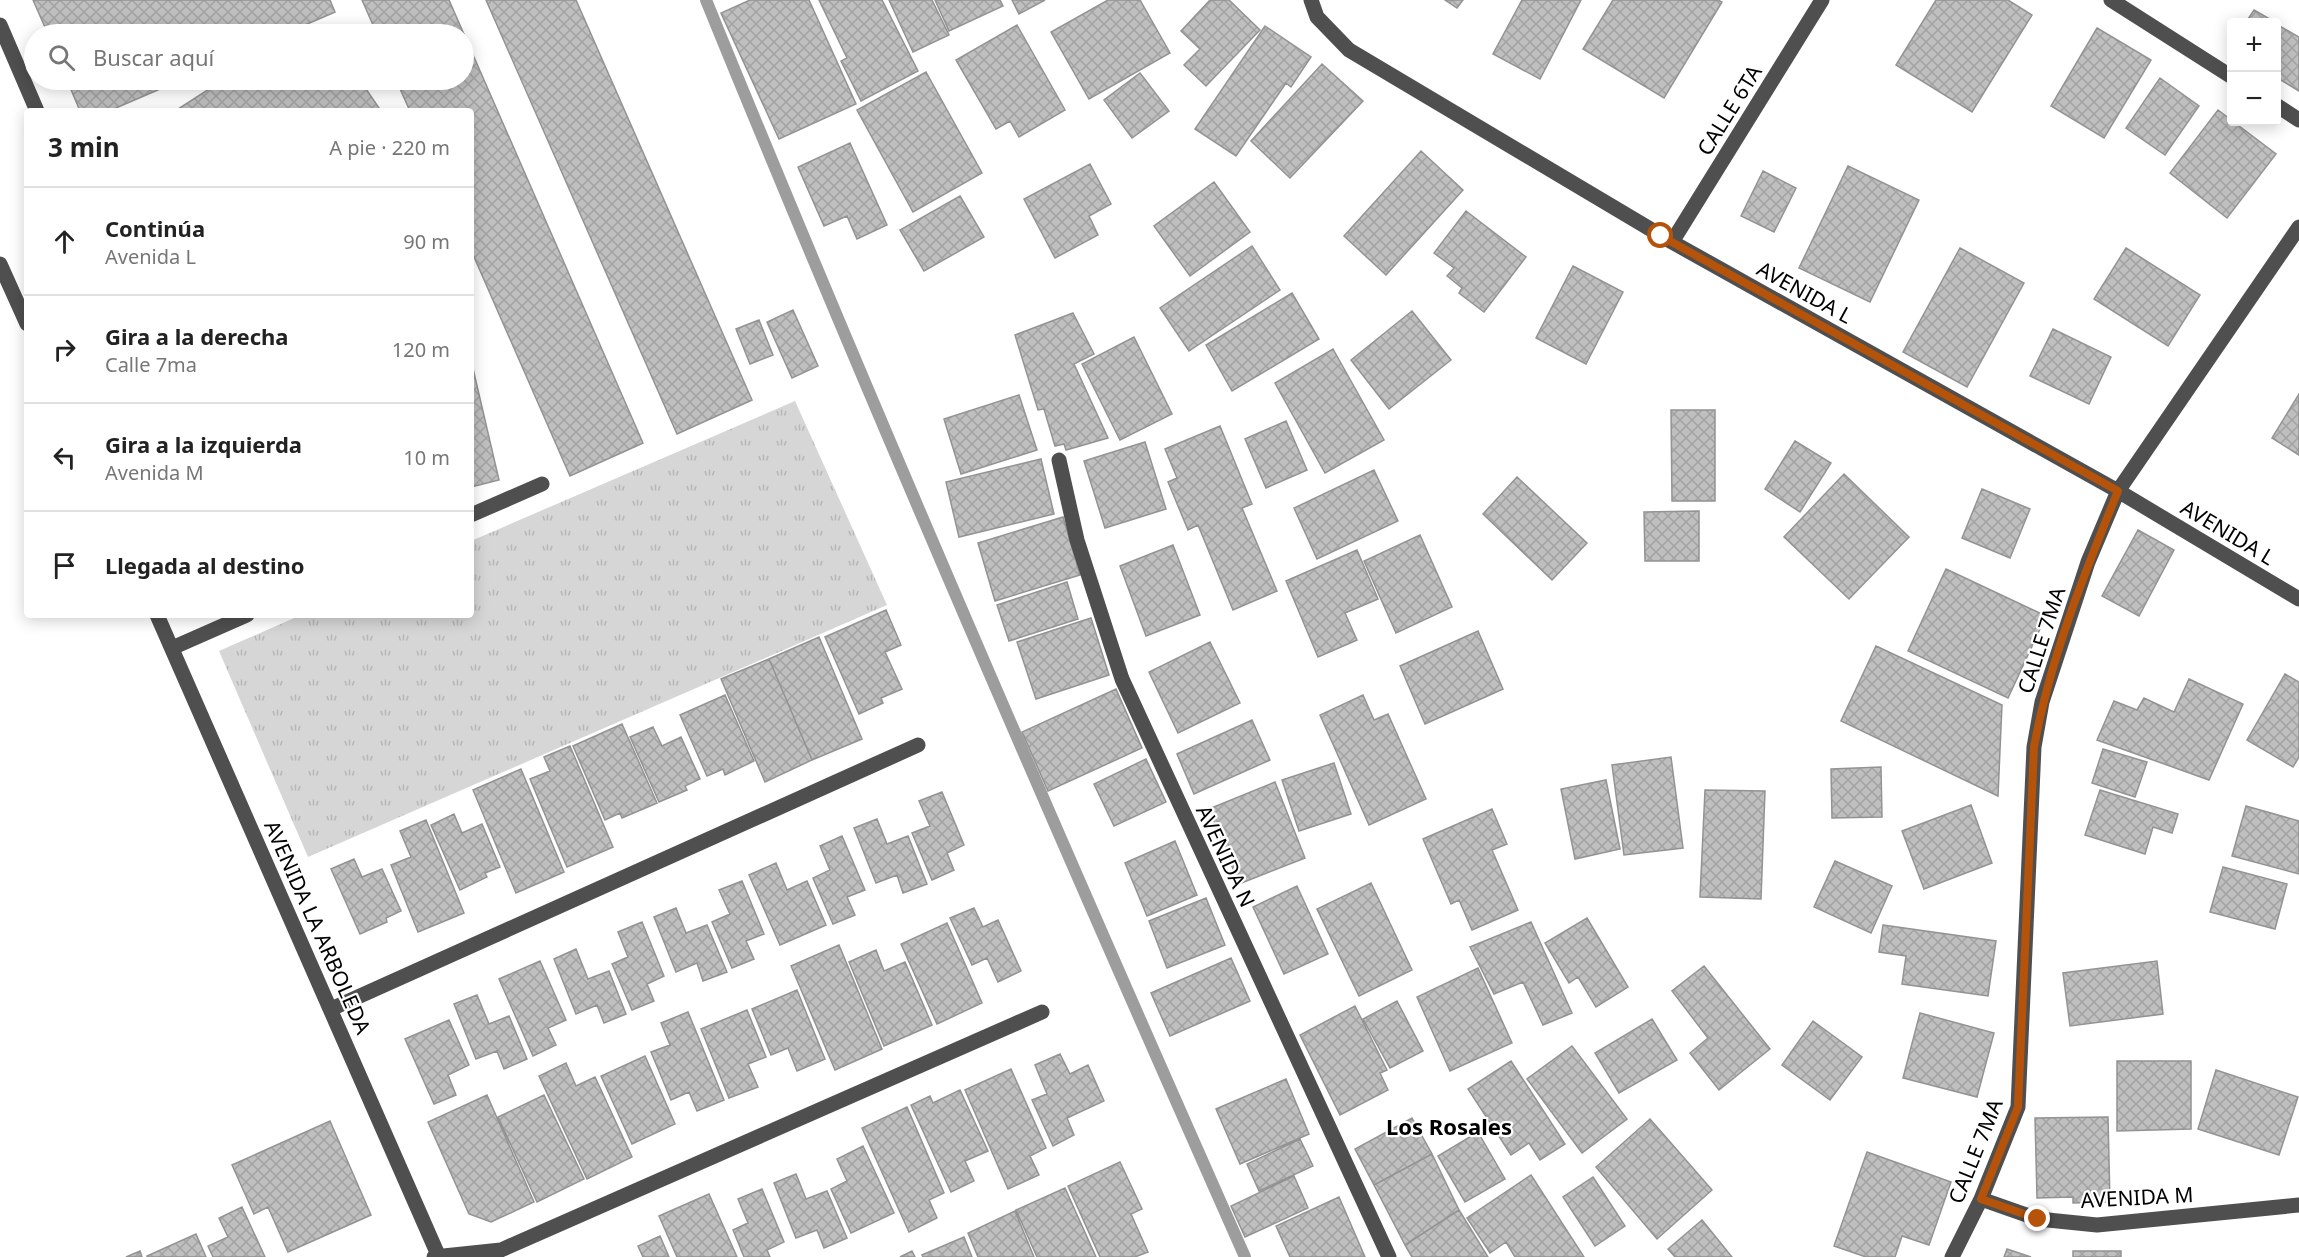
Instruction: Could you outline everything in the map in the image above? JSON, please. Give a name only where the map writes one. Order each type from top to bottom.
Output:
[{"type":"street","name":"AVENIDA L","points":[[1311,0],[1317,17],[1349,50],[1672,242],[2118,491],[2299,599]]},
{"type":"street","name":"CALLE 6TA","points":[[1672,242],[1822,0]]},
{"type":"street","points":[[2111,0],[2227,74]]},
{"type":"street","points":[[0,25],[24,81]]},
{"type":"street","points":[[28,90],[36,108]]},
{"type":"street","points":[[2281,108],[2299,120]]},
{"type":"street","name":"CALLE 7MA","points":[[1952,1257],[1981,1199],[2018,1107],[2034,747],[2042,702],[2088,562],[2118,491],[2299,227]]},
{"type":"street","points":[[0,264],[24,317]]},
{"type":"street","name":"AVENIDA N","points":[[1059,460],[1077,540],[1122,679],[1389,1257]]},
{"type":"street","points":[[474,515],[542,484]]},
{"type":"street","name":"AVENIDA LA ARBOLEDA","points":[[159,618],[437,1256]]},
{"type":"street","points":[[172,648],[240,618]]},
{"type":"street","points":[[331,1010],[918,745]]},
{"type":"street","points":[[437,1256],[501,1250],[1042,1012]]},
{"type":"street","name":"AVENIDA M","points":[[1981,1199],[2038,1219],[2097,1225],[2299,1205]]},
{"type":"green space","points":[[795,401],[887,605],[308,857],[219,651],[294,618],[474,618],[474,540]]},
{"type":"building","points":[[33,0],[330,0],[335,12],[307,24],[44,24]]},
{"type":"building","points":[[362,0],[449,0],[460,24],[373,24]]},
{"type":"building","points":[[486,0],[576,0],[752,400],[677,434]]},
{"type":"building","points":[[750,0],[809,0],[856,104],[779,139],[721,13]]},
{"type":"building","points":[[819,0],[882,0],[918,71],[861,101],[841,61],[847,58]]},
{"type":"building","points":[[889,0],[932,0],[949,35],[913,52]]},
{"type":"building","points":[[935,0],[1000,0],[1003,6],[949,31]]},
{"type":"building","points":[[1012,0],[1045,0],[1019,14]]},
{"type":"building","points":[[1108,0],[1140,0],[1170,53],[1089,99],[1051,32]]},
{"type":"building","points":[[1210,0],[1229,0],[1260,30],[1206,86],[1184,65],[1200,49],[1181,31]]},
{"type":"building","points":[[1445,0],[1463,0],[1457,8]]},
{"type":"building","points":[[1522,0],[1581,0],[1540,79],[1493,54]]},
{"type":"building","points":[[1613,0],[1718,0],[1722,2],[1664,98],[1583,49]]},
{"type":"building","points":[[1936,0],[2008,0],[2032,15],[1972,112],[1896,65]]},
{"type":"building","points":[[2254,10],[2268,18],[2249,18]]},
{"type":"building","points":[[1017,25],[1065,110],[1019,137],[1010,121],[996,129],[956,60]]},
{"type":"building","points":[[1265,26],[1311,57],[1291,87],[1286,83],[1236,156],[1195,129]]},
{"type":"building","points":[[2281,27],[2299,37],[2299,91],[2281,80]]},
{"type":"building","points":[[2097,28],[2151,60],[2104,138],[2051,106]]},
{"type":"building","points":[[474,57],[643,443],[570,476],[474,257],[474,108],[409,108],[401,90],[474,90]]},
{"type":"building","points":[[1322,64],[1363,101],[1290,178],[1251,141]]},
{"type":"building","points":[[926,72],[982,173],[913,212],[857,110]]},
{"type":"building","points":[[1140,73],[1169,111],[1132,138],[1104,100]]},
{"type":"building","points":[[2160,78],[2199,106],[2165,155],[2126,128]]},
{"type":"building","points":[[71,90],[158,90],[116,108],[79,108]]},
{"type":"building","points":[[208,90],[367,90],[379,108],[180,108]]},
{"type":"building","points":[[2218,110],[2227,117],[2227,126],[2239,126],[2276,154],[2227,218],[2170,173]]},
{"type":"building","points":[[850,143],[887,225],[857,239],[847,216],[824,226],[798,167]]},
{"type":"building","points":[[1421,151],[1463,190],[1386,275],[1344,236]]},
{"type":"building","points":[[1090,164],[1111,204],[1089,216],[1098,235],[1055,258],[1024,199]]},
{"type":"building","points":[[1848,166],[1919,200],[1870,302],[1799,268]]},
{"type":"building","points":[[1763,171],[1796,188],[1774,232],[1741,216]]},
{"type":"building","points":[[1214,182],[1250,232],[1190,276],[1154,226]]},
{"type":"building","points":[[960,196],[984,237],[924,271],[900,230]]},
{"type":"building","points":[[1466,211],[1526,257],[1484,312],[1459,293],[1462,288],[1447,276],[1454,268],[1434,253]]},
{"type":"building","points":[[1252,246],[1280,290],[1189,351],[1160,308]]},
{"type":"building","points":[[1960,248],[2024,283],[1967,387],[1903,352]]},
{"type":"building","points":[[2126,248],[2200,295],[2168,346],[2094,299]]},
{"type":"building","points":[[1573,266],[1623,292],[1586,364],[1536,338]]},
{"type":"building","points":[[1292,293],[1319,339],[1232,391],[1206,345]]},
{"type":"building","points":[[793,310],[818,366],[792,378],[767,322]]},
{"type":"building","points":[[1412,311],[1451,360],[1389,409],[1351,360]]},
{"type":"building","points":[[1073,313],[1094,354],[1074,364],[1108,438],[1066,450],[1064,444],[1055,446],[1044,409],[1038,410],[1015,335]]},
{"type":"building","points":[[759,320],[773,355],[750,364],[736,329]]},
{"type":"building","points":[[2053,329],[2111,357],[2089,404],[2030,376]]},
{"type":"building","points":[[1134,337],[1172,414],[1120,440],[1082,364]]},
{"type":"building","points":[[1333,349],[1384,440],[1325,473],[1275,383]]},
{"type":"building","points":[[474,373],[499,480],[474,486]]},
{"type":"building","points":[[2299,394],[2299,455],[2272,438]]},
{"type":"building","points":[[1019,395],[1037,450],[961,474],[944,419]]},
{"type":"building","points":[[1671,410],[1715,410],[1715,501],[1672,501]]},
{"type":"building","points":[[1286,421],[1307,470],[1266,488],[1245,439]]},
{"type":"building","points":[[1220,426],[1252,504],[1242,508],[1277,591],[1233,610],[1198,525],[1188,530],[1168,482],[1177,478],[1165,449]]},
{"type":"building","points":[[1795,441],[1831,463],[1800,512],[1765,489]]},
{"type":"building","points":[[1145,442],[1166,509],[1105,528],[1084,461]]},
{"type":"building","points":[[1041,459],[1054,514],[959,537],[946,482]]},
{"type":"building","points":[[1374,470],[1398,521],[1317,559],[1294,508]]},
{"type":"building","points":[[1844,474],[1909,537],[1849,599],[1784,537]]},
{"type":"building","points":[[1517,477],[1587,543],[1552,580],[1483,514]]},
{"type":"building","points":[[1982,489],[2030,509],[2010,558],[1962,538]]},
{"type":"building","points":[[1699,511],[1699,561],[1645,561],[1644,512]]},
{"type":"building","points":[[1063,517],[1080,575],[995,601],[978,543]]},
{"type":"building","points":[[2138,530],[2174,550],[2139,616],[2102,596]]},
{"type":"building","points":[[1420,535],[1452,607],[1396,633],[1364,561]]},
{"type":"building","points":[[1173,545],[1200,615],[1146,636],[1120,566]]},
{"type":"building","points":[[1357,550],[1378,599],[1345,613],[1357,640],[1318,657],[1286,581]]},
{"type":"building","points":[[1946,569],[2046,616],[2008,698],[1908,651]]},
{"type":"building","points":[[1067,582],[1078,619],[1009,641],[997,605]]},
{"type":"building","points":[[886,610],[901,645],[885,652],[902,689],[881,698],[883,703],[859,714],[825,637]]},
{"type":"building","points":[[1091,618],[1109,675],[1036,699],[1017,642]]},
{"type":"building","points":[[1478,631],[1503,689],[1425,724],[1400,666]]},
{"type":"building","points":[[819,637],[862,739],[812,760],[769,659]]},
{"type":"building","points":[[1210,642],[1240,703],[1178,733],[1149,672]]},
{"type":"building","points":[[1876,646],[2002,705],[1998,796],[1841,721]]},
{"type":"building","points":[[769,659],[812,760],[765,782],[721,679]]},
{"type":"building","points":[[2285,674],[2299,682],[2299,757],[2293,767],[2247,740]]},
{"type":"building","points":[[2189,679],[2243,704],[2209,780],[2097,740],[2114,701],[2137,710],[2144,698],[2174,712]]},
{"type":"building","points":[[1116,689],[1142,748],[1048,791],[1022,732]]},
{"type":"building","points":[[725,695],[754,761],[725,775],[723,769],[707,776],[680,715]]},
{"type":"building","points":[[1363,695],[1374,720],[1388,714],[1426,799],[1369,825],[1320,715]]},
{"type":"building","points":[[1252,720],[1270,760],[1194,794],[1177,754]]},
{"type":"building","points":[[622,724],[657,803],[622,818],[620,813],[605,820],[573,746]]},
{"type":"building","points":[[653,727],[662,746],[681,737],[700,779],[685,786],[687,790],[659,802],[630,737]]},
{"type":"building","points":[[570,746],[613,847],[567,867],[530,779],[550,771],[544,757]]},
{"type":"building","points":[[2103,749],[2147,762],[2135,797],[2092,783]]},
{"type":"building","points":[[1671,757],[1683,848],[1624,855],[1612,765]]},
{"type":"building","points":[[1146,759],[1166,802],[1114,826],[1094,784]]},
{"type":"building","points":[[1334,763],[1351,814],[1299,831],[1282,780]]},
{"type":"building","points":[[1881,767],[1882,817],[1832,818],[1831,769]]},
{"type":"building","points":[[521,769],[564,872],[516,893],[473,790]]},
{"type":"building","points":[[1606,780],[1620,849],[1575,859],[1561,789]]},
{"type":"building","points":[[1275,782],[1305,858],[1239,884],[1209,809]]},
{"type":"building","points":[[1705,790],[1765,791],[1761,899],[1700,897]]},
{"type":"building","points":[[2100,790],[2178,814],[2172,833],[2153,827],[2145,854],[2085,835]]},
{"type":"building","points":[[942,792],[964,845],[947,853],[954,870],[932,880],[912,833],[930,826],[919,801]]},
{"type":"building","points":[[1971,805],[1992,863],[1924,889],[1902,831]]},
{"type":"building","points":[[2246,806],[2299,821],[2299,874],[2232,856]]},
{"type":"building","points":[[1492,809],[1507,844],[1492,850],[1518,910],[1472,930],[1459,900],[1451,904],[1423,839]]},
{"type":"building","points":[[454,814],[462,833],[482,824],[500,867],[485,873],[487,877],[460,890],[431,825]]},
{"type":"building","points":[[877,819],[887,844],[908,836],[927,884],[903,893],[897,875],[876,883],[854,828]]},
{"type":"building","points":[[426,820],[464,913],[418,932],[391,865],[411,857],[400,831]]},
{"type":"building","points":[[842,836],[865,890],[847,897],[855,915],[833,924],[813,878],[830,870],[820,846]]},
{"type":"building","points":[[1175,841],[1197,895],[1147,916],[1125,863]]},
{"type":"building","points":[[354,859],[362,877],[382,869],[401,911],[386,918],[387,922],[360,934],[331,869]]},
{"type":"building","points":[[1835,861],[1892,886],[1871,933],[1814,907]]},
{"type":"building","points":[[776,863],[787,890],[807,881],[826,925],[780,945],[749,875]]},
{"type":"building","points":[[2223,867],[2287,884],[2275,929],[2210,912]]},
{"type":"building","points":[[742,881],[764,934],[746,941],[754,959],[732,968],[712,922],[730,914],[719,890]]},
{"type":"building","points":[[1371,883],[1412,970],[1359,996],[1317,909]]},
{"type":"building","points":[[1297,886],[1328,954],[1284,974],[1253,907]]},
{"type":"building","points":[[1206,898],[1225,945],[1167,968],[1149,921]]},
{"type":"building","points":[[676,908],[686,933],[707,925],[727,972],[703,981],[697,963],[676,972],[654,917]]},
{"type":"building","points":[[974,908],[983,927],[998,920],[1021,971],[998,982],[987,958],[972,965],[950,918]]},
{"type":"building","points":[[1587,918],[1628,987],[1596,1007],[1578,977],[1569,983],[1545,943]]},
{"type":"building","points":[[642,922],[664,976],[647,984],[654,1001],[632,1010],[612,964],[628,957],[618,932]]},
{"type":"building","points":[[1531,922],[1572,1013],[1543,1025],[1523,982],[1494,994],[1470,947]]},
{"type":"building","points":[[947,923],[982,1003],[937,1024],[901,944]]},
{"type":"building","points":[[1883,925],[1996,941],[1988,996],[1902,984],[1906,956],[1879,952]]},
{"type":"building","points":[[839,945],[882,1049],[835,1070],[791,966]]},
{"type":"building","points":[[576,949],[588,979],[609,971],[626,1014],[604,1023],[597,1005],[576,1014],[554,959]]},
{"type":"building","points":[[876,950],[884,971],[905,962],[932,1025],[884,1046],[849,962]]},
{"type":"building","points":[[1231,958],[1250,1001],[1170,1036],[1151,993]]},
{"type":"building","points":[[540,961],[566,1020],[548,1028],[556,1045],[533,1056],[499,979]]},
{"type":"building","points":[[2157,961],[2163,1014],[2070,1026],[2063,973]]},
{"type":"building","points":[[1704,966],[1770,1049],[1719,1090],[1690,1053],[1708,1038],[1672,991]]},
{"type":"building","points":[[1478,968],[1512,1043],[1450,1071],[1417,997]]},
{"type":"building","points":[[797,990],[825,1059],[797,1071],[788,1048],[771,1055],[752,1009]]},
{"type":"building","points":[[477,995],[489,1024],[509,1016],[527,1059],[504,1069],[497,1051],[476,1059],[454,1004]]},
{"type":"building","points":[[1397,1001],[1423,1051],[1390,1068],[1363,1019]]},
{"type":"building","points":[[1355,1006],[1387,1070],[1380,1073],[1388,1090],[1340,1115],[1300,1035]]},
{"type":"building","points":[[747,1010],[766,1057],[748,1064],[758,1087],[729,1098],[701,1029]]},
{"type":"building","points":[[688,1012],[724,1100],[697,1111],[689,1092],[671,1100],[651,1052],[670,1045],[661,1023]]},
{"type":"building","points":[[1920,1013],[1994,1033],[1977,1097],[1903,1078]]},
{"type":"building","points":[[1652,1019],[1677,1060],[1619,1093],[1595,1053]]},
{"type":"building","points":[[449,1020],[469,1065],[448,1075],[456,1095],[434,1104],[405,1039]]},
{"type":"building","points":[[1813,1021],[1862,1057],[1830,1100],[1782,1065]]},
{"type":"building","points":[[1572,1046],[1627,1119],[1582,1153],[1527,1079]]},
{"type":"building","points":[[1060,1054],[1070,1074],[1088,1065],[1104,1101],[1067,1118],[1074,1135],[1053,1146],[1032,1100],[1047,1094],[1035,1065]]},
{"type":"building","points":[[645,1056],[675,1124],[632,1144],[601,1076]]},
{"type":"building","points":[[1511,1061],[1565,1144],[1540,1160],[1529,1143],[1511,1155],[1468,1089]]},
{"type":"building","points":[[2117,1061],[2191,1061],[2191,1129],[2117,1131]]},
{"type":"building","points":[[566,1063],[576,1086],[595,1077],[632,1157],[587,1179],[539,1076]]},
{"type":"building","points":[[1011,1069],[1046,1148],[1030,1156],[1039,1175],[1008,1189],[965,1090]]},
{"type":"building","points":[[2216,1070],[2298,1097],[2279,1155],[2198,1129]]},
{"type":"building","points":[[1286,1079],[1309,1134],[1240,1164],[1216,1109]]},
{"type":"building","points":[[960,1090],[988,1151],[965,1161],[974,1181],[951,1192],[911,1105],[930,1096],[933,1103]]},
{"type":"building","points":[[487,1095],[534,1202],[491,1222],[469,1214],[428,1122]]},
{"type":"building","points":[[544,1095],[584,1179],[537,1202],[498,1117]]},
{"type":"building","points":[[907,1107],[944,1193],[929,1200],[937,1218],[909,1232],[862,1128]]},
{"type":"building","points":[[2108,1117],[2110,1202],[2073,1203],[2073,1197],[2037,1198],[2035,1118]]},
{"type":"building","points":[[1412,1118],[1432,1154],[1374,1185],[1355,1149]]},
{"type":"building","points":[[1650,1119],[1712,1190],[1657,1239],[1596,1167]]},
{"type":"building","points":[[330,1121],[371,1215],[288,1252],[268,1207],[254,1214],[232,1165]]},
{"type":"building","points":[[1478,1132],[1505,1179],[1465,1202],[1438,1156]]},
{"type":"building","points":[[1300,1139],[1313,1166],[1259,1191],[1247,1164]]},
{"type":"building","points":[[863,1146],[894,1213],[851,1233],[831,1189],[847,1181],[837,1159]]},
{"type":"building","points":[[1867,1152],[1951,1182],[1929,1245],[1902,1236],[1895,1257],[1866,1257],[1834,1246]]},
{"type":"building","points":[[1432,1154],[1459,1210],[1405,1245],[1374,1185]]},
{"type":"building","points":[[1120,1162],[1142,1209],[1131,1214],[1148,1252],[1135,1257],[1100,1257],[1068,1186]]},
{"type":"building","points":[[796,1174],[806,1199],[827,1191],[847,1238],[824,1248],[817,1230],[796,1238],[774,1183]]},
{"type":"building","points":[[1531,1175],[1584,1257],[1515,1257],[1506,1242],[1490,1253],[1467,1218]]},
{"type":"building","points":[[1294,1176],[1308,1208],[1245,1237],[1231,1206]]},
{"type":"building","points":[[1593,1177],[1625,1226],[1595,1246],[1563,1197]]},
{"type":"building","points":[[1065,1188],[1096,1257],[1037,1257],[1016,1210]]},
{"type":"building","points":[[762,1189],[784,1242],[767,1250],[770,1257],[744,1257],[733,1230],[748,1223],[738,1199]]},
{"type":"building","points":[[709,1194],[737,1257],[677,1257],[659,1216]]},
{"type":"building","points":[[1339,1197],[1365,1257],[1290,1257],[1276,1226]]},
{"type":"building","points":[[242,1207],[265,1257],[213,1257],[208,1246],[228,1237],[219,1218]]},
{"type":"building","points":[[1459,1210],[1488,1257],[1412,1257],[1405,1245]]},
{"type":"building","points":[[1015,1211],[1034,1257],[978,1257],[968,1233]]},
{"type":"building","points":[[1702,1220],[1732,1257],[1675,1257],[1668,1249]]},
{"type":"building","points":[[196,1234],[206,1257],[147,1257],[147,1256]]},
{"type":"building","points":[[660,1236],[669,1257],[643,1257],[638,1246]]},
{"type":"building","points":[[964,1237],[972,1257],[923,1257],[922,1255]]},
{"type":"building","points":[[2007,1249],[2031,1257],[2004,1257]]},
{"type":"building","points":[[140,1251],[142,1257],[126,1257]]},
{"type":"building","points":[[912,1251],[915,1257],[900,1257]]},
{"type":"building","points":[[2073,1251],[2121,1251],[2121,1257],[2073,1257]]},
{"type":"waterway","points":[[706,0],[971,630],[1245,1257]]},
{"type":"district","name":"Los Rosales","points":[[1449,1126]]},
{"type":"route","points":[[1661,236],[2118,491],[2088,562],[2042,702],[2034,747],[2018,1107],[1981,1199],[2038,1219]]}]
